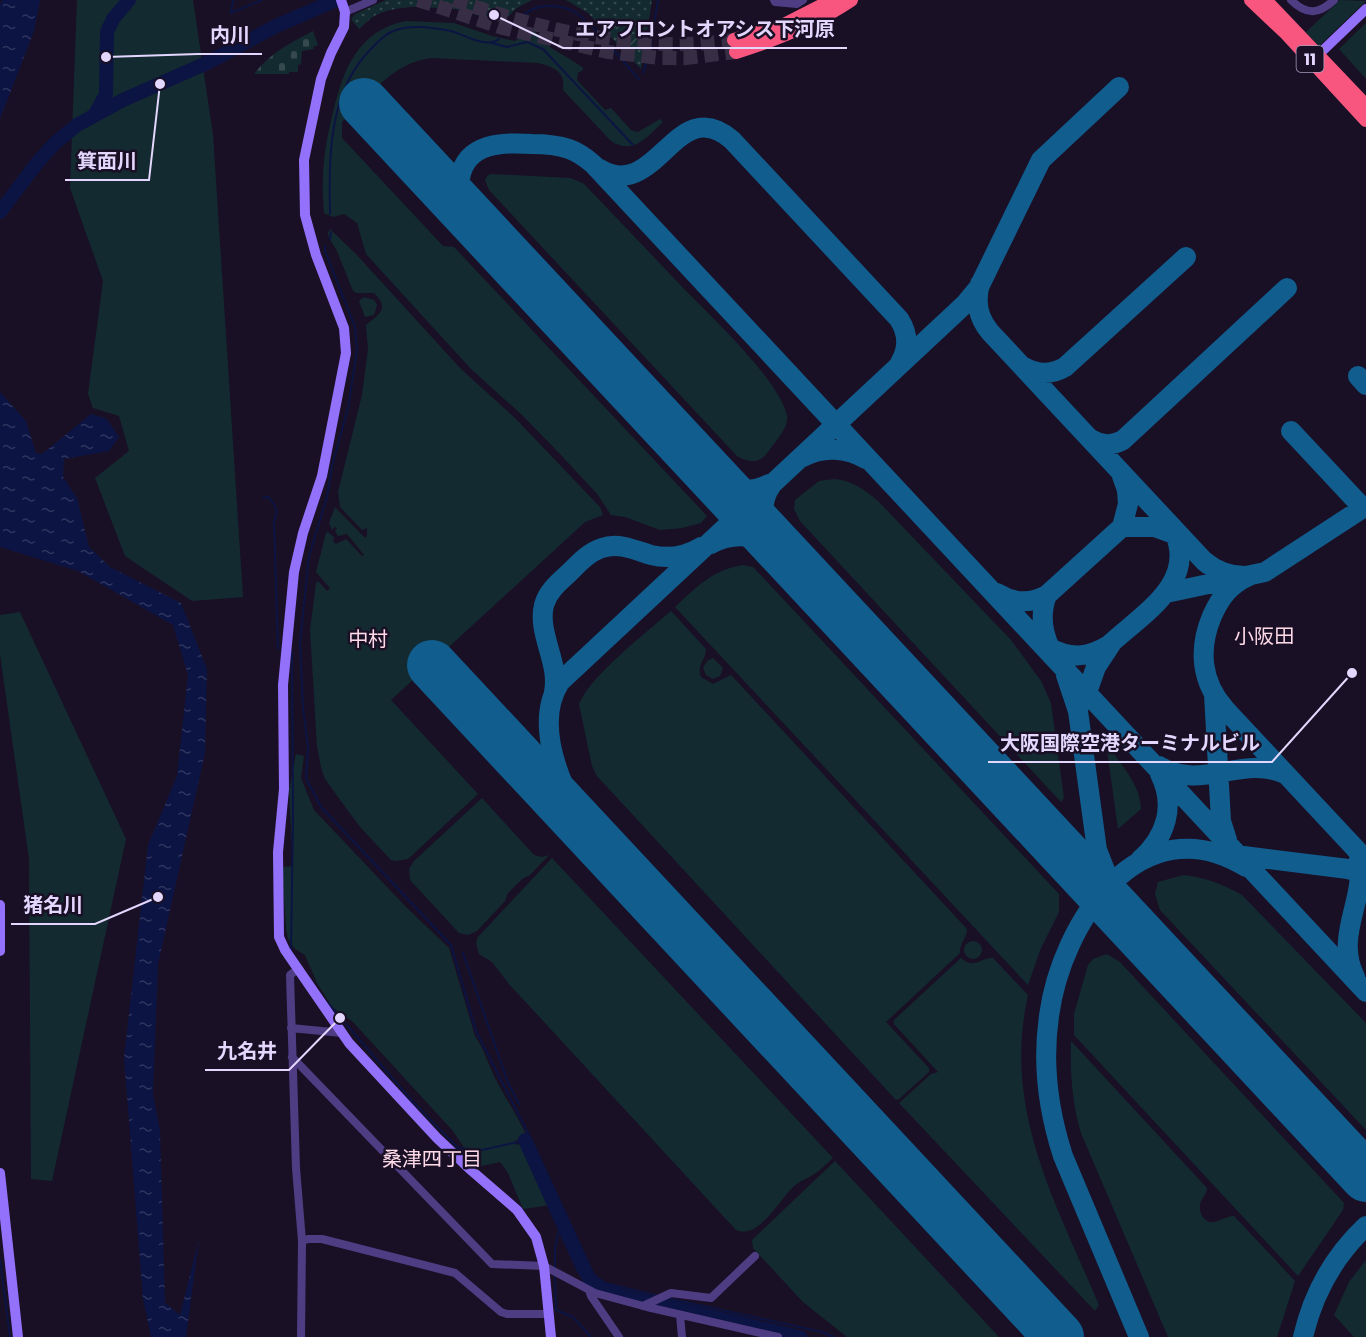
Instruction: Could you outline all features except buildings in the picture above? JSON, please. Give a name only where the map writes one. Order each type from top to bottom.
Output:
[{"type":"highway","points":[[833,0],[782,26],[735,46],[801,29],[831,14],[851,0]]},
{"type":"highway","name":"11","points":[[1251,0],[1287,34],[1366,120]]},
{"type":"highway","name":"11","points":[[1265,0],[1366,106]]},
{"type":"street","points":[[373,0],[344,7],[343,30],[321,79],[304,160],[305,215],[316,255],[344,328],[346,344],[337,408],[322,476],[296,555],[283,685],[284,789],[278,852],[279,937],[285,950],[356,1051],[437,1138],[472,1172],[517,1210],[536,1237],[544,1266],[551,1337]]},
{"type":"street","points":[[774,0],[797,4],[803,0]]},
{"type":"street","points":[[1291,0],[1301,4],[1309,12],[1324,9],[1334,0]]},
{"type":"street","points":[[1366,9],[1315,58],[1366,112]]},
{"type":"street","points":[[0,905],[0,951]]},
{"type":"street","points":[[298,969],[290,975],[296,1168],[302,1241],[301,1337]]},
{"type":"street","points":[[291,1028],[342,1033]]},
{"type":"street","points":[[292,1057],[492,1264],[544,1266],[589,1290],[643,1306],[778,1337]]},
{"type":"street","points":[[0,1173],[4,1252],[18,1337]]},
{"type":"street","points":[[302,1241],[322,1239],[455,1273],[501,1312],[549,1314]]},
{"type":"street","points":[[643,1306],[671,1293],[711,1298],[755,1256]]},
{"type":"street","points":[[589,1290],[619,1337]]},
{"type":"street","points":[[680,1314],[682,1337]]},
{"type":"green space","points":[[77,0],[193,0],[213,135],[243,597],[192,601],[125,556],[95,478],[129,451],[119,416],[93,408],[88,394],[103,281],[70,188]]},
{"type":"green space","points":[[386,0],[532,0],[517,8],[502,22],[452,8],[450,10],[433,7],[404,7],[386,11],[373,17],[359,29],[351,19],[355,14]]},
{"type":"green space","points":[[566,0],[652,0],[641,69],[588,13]]},
{"type":"green space","points":[[1340,0],[1366,1],[1319,46],[1306,32]]},
{"type":"green space","points":[[406,21],[454,23],[515,41],[533,28],[550,47],[583,68],[578,73],[577,80],[605,110],[611,108],[631,130],[638,132],[660,119],[663,122],[639,143],[618,145],[610,140],[563,90],[562,78],[553,68],[538,63],[432,58],[405,66],[382,82],[342,122],[342,138],[443,246],[454,247],[707,516],[701,523],[660,530],[625,517],[611,515],[598,495],[560,454],[522,415],[471,369],[366,254],[357,223],[344,214],[333,217],[324,213],[325,150],[342,81],[355,54],[364,43],[389,26]]},
{"type":"green space","points":[[636,22],[644,24],[635,49],[615,28],[616,26],[630,28],[626,34],[631,38],[636,37],[638,25],[631,24]]},
{"type":"green space","points":[[1366,23],[1366,79],[1339,49]]},
{"type":"green space","points":[[313,31],[318,45],[313,47],[314,49],[302,51],[298,72],[254,74],[273,55]]},
{"type":"green space","points":[[488,175],[570,178],[583,183],[596,196],[743,349],[772,385],[782,402],[787,421],[765,456],[754,461],[737,456],[489,190],[485,180]]},
{"type":"green space","points":[[330,229],[355,253],[461,369],[515,418],[600,507],[603,515],[585,522],[391,700],[478,794],[408,859],[396,861],[391,860],[361,828],[325,779],[317,746],[310,630],[316,583],[318,581],[327,591],[330,588],[316,572],[328,532],[334,537],[333,541],[336,544],[346,539],[362,556],[364,555],[347,534],[338,536],[335,531],[337,528],[332,530],[329,523],[335,507],[365,538],[367,536],[367,528],[362,530],[340,507],[338,492],[362,395],[368,349],[366,325],[378,315],[382,308],[382,303],[374,293],[353,291],[337,251],[329,238]]},
{"type":"green space","points":[[364,297],[374,300],[377,305],[374,315],[365,317],[359,301]]},
{"type":"green space","points":[[835,479],[858,487],[878,501],[1011,640],[1041,681],[1051,703],[1064,798],[1061,802],[800,521],[794,509],[795,500],[819,481]]},
{"type":"green space","points":[[743,565],[753,567],[1059,894],[1059,912],[1041,948],[1028,985],[675,607],[714,575]]},
{"type":"green space","points":[[671,611],[706,649],[700,666],[701,677],[713,684],[731,675],[967,929],[960,953],[886,1022],[929,1068],[929,1072],[899,1099],[896,1100],[597,776],[592,766],[579,704],[595,680],[634,642]]},
{"type":"green space","points":[[20,612],[126,839],[52,1181],[31,1179],[29,859],[0,654],[0,615]]},
{"type":"green space","points":[[713,658],[723,668],[720,676],[713,679],[706,675],[703,668],[707,661]]},
{"type":"green space","points":[[1107,750],[1113,752],[1127,772],[1140,801],[1141,809],[1118,829]]},
{"type":"green space","points":[[296,754],[304,756],[301,778],[314,810],[406,907],[449,948],[475,1036],[527,1137],[514,1141],[517,1145],[524,1143],[551,1205],[523,1209],[508,1173],[500,1162],[477,1167],[453,1131],[353,1022],[332,1007],[317,983],[305,955],[295,949],[288,939],[282,867],[293,866],[289,791]]},
{"type":"green space","points":[[482,798],[534,855],[542,857],[549,855],[508,893],[505,901],[477,931],[468,935],[459,933],[410,880],[409,869],[414,861]]},
{"type":"green space","points":[[552,858],[833,1158],[817,1172],[794,1186],[760,1225],[744,1232],[736,1230],[509,984],[492,962],[479,954],[476,943],[478,937]]},
{"type":"green space","points":[[1184,875],[1214,882],[1242,895],[1366,1023],[1366,1130],[1160,910],[1155,894],[1158,882]]},
{"type":"green space","points":[[973,941],[979,944],[982,950],[979,956],[973,959],[967,956],[964,950],[967,944]]},
{"type":"green space","points":[[1107,954],[1120,962],[1344,1203],[1343,1210],[1298,1276],[1074,1035],[1074,1014],[1088,965],[1093,959]]},
{"type":"green space","points":[[961,958],[974,963],[993,958],[1028,995],[1022,1037],[1022,1078],[1028,1117],[1051,1192],[1099,1305],[1095,1311],[899,1103],[931,1074],[938,1072],[894,1024],[894,1020]]},
{"type":"green space","points":[[1071,1041],[1207,1188],[1200,1203],[1202,1216],[1213,1222],[1234,1216],[1295,1281],[1277,1337],[1168,1337],[1081,1133],[1072,1087]]},
{"type":"green space","points":[[835,1161],[999,1337],[847,1337],[803,1302],[753,1248],[752,1240]]},
{"type":"green space","points":[[1366,1260],[1366,1337],[1354,1337],[1334,1315],[1349,1282]]},
{"type":"water","points":[[2,0],[40,0],[34,31],[0,119],[0,5]]},
{"type":"water","points":[[0,392],[26,421],[36,453],[42,454],[91,414],[107,419],[119,437],[109,451],[64,459],[63,477],[77,498],[89,547],[110,567],[181,603],[207,669],[205,753],[158,964],[153,1094],[160,1131],[165,1303],[180,1315],[199,1239],[186,1337],[151,1337],[143,1299],[124,1058],[148,845],[177,776],[188,675],[173,625],[78,571],[0,547]]},
{"type":"waterway","points":[[95,114],[106,94],[107,32],[113,19],[129,0]]},
{"type":"waterway","points":[[233,0],[231,13],[262,0]]},
{"type":"waterway","points":[[0,212],[37,163],[55,143],[77,125],[123,100],[209,62],[276,26],[336,0]]},
{"type":"waterway","points":[[643,73],[650,51],[658,0]]},
{"type":"waterway","points":[[510,28],[525,14],[536,8],[563,7],[573,11],[589,23],[639,79]]},
{"type":"waterway","points":[[330,214],[331,148],[339,105],[346,85],[357,66],[371,49],[389,33],[409,27],[451,31],[488,43],[499,39]]},
{"type":"waterway","points":[[492,43],[507,47],[527,42],[543,49],[633,145]]},
{"type":"waterway","points":[[330,239],[331,232]]},
{"type":"waterway","points":[[325,246],[355,327],[357,350],[348,408],[332,466],[327,497],[309,556],[300,643],[303,707],[308,748],[306,778],[321,807],[451,945],[476,1031],[531,1139],[482,1150],[458,1148],[413,1102],[328,1003]]},
{"type":"waterway","points":[[263,498],[268,497],[275,505],[276,511],[274,521],[278,649]]},
{"type":"waterway","points":[[291,951],[292,652]]},
{"type":"waterway","points":[[463,953],[508,1083],[519,1104]]},
{"type":"waterway","points":[[531,1139],[594,1275],[605,1283],[659,1296]]},
{"type":"waterway","points":[[525,1140],[583,1268],[593,1285],[622,1296],[800,1337]]},
{"type":"waterway","points":[[547,1189],[545,1192],[560,1224],[555,1249],[555,1270]]},
{"type":"waterway","points":[[0,1259],[10,1337]]},
{"type":"waterway","points":[[555,1275],[556,1310],[573,1317],[591,1337]]},
{"type":"waterway","points":[[667,1298],[822,1332],[834,1337]]},
{"type":"taxiway","points":[[599,843],[575,809],[556,766],[549,721],[552,701],[560,682],[965,304],[979,287],[1041,160],[1119,87]]},
{"type":"taxiway","points":[[600,169],[620,176],[637,172],[681,137],[696,129],[713,129],[732,140],[899,319],[906,341],[905,352],[900,363]]},
{"type":"taxiway","points":[[471,218],[461,200],[460,178],[464,166],[478,151],[498,144],[510,143],[551,145],[572,150],[593,164],[1366,992]]},
{"type":"taxiway","points":[[1024,367],[1034,372],[1044,373],[1055,372],[1065,367],[1186,257]]},
{"type":"taxiway","points":[[980,284],[979,309],[990,332],[1204,561],[1225,573],[1249,576]]},
{"type":"taxiway","points":[[1089,438],[1106,444],[1114,444],[1123,440],[1287,288]]},
{"type":"taxiway","points":[[1358,376],[1366,385]]},
{"type":"taxiway","points":[[1291,431],[1363,508]]},
{"type":"taxiway","points":[[803,457],[819,451],[835,450],[851,452],[866,459]]},
{"type":"taxiway","points":[[997,593],[1009,599],[1022,601],[1035,600],[1047,595],[1122,527],[1128,504],[1127,490],[1122,476]]},
{"type":"taxiway","points":[[714,477],[740,490],[755,489],[769,484]]},
{"type":"taxiway","points":[[771,486],[765,500],[764,514],[767,529],[774,542]]},
{"type":"taxiway","points":[[1166,593],[1265,572],[1366,506]]},
{"type":"taxiway","points":[[1122,527],[1155,527],[1177,535]]},
{"type":"taxiway","points":[[1048,647],[1064,654],[1086,655],[1109,645],[1150,610],[1163,596],[1178,567],[1179,550],[1174,532]]},
{"type":"taxiway","points":[[711,544],[730,537],[749,537],[767,542],[784,553]]},
{"type":"taxiway","points":[[554,692],[554,670],[543,627],[543,616],[546,600],[558,583],[588,555],[608,546],[627,547],[664,557],[683,555],[701,547]]},
{"type":"taxiway","points":[[1249,576],[1226,592],[1212,616],[1204,653],[1204,665],[1211,688],[1225,709],[1366,860]]},
{"type":"taxiway","points":[[1047,595],[1043,608],[1043,622],[1050,648]]},
{"type":"taxiway","points":[[1084,701],[1096,667],[1111,644]]},
{"type":"taxiway","points":[[1066,675],[1078,711],[1097,850],[1119,906],[1141,936]]},
{"type":"taxiway","points":[[1214,694],[1221,821],[1227,840]]},
{"type":"taxiway","points":[[1159,766],[1175,773],[1191,775],[1253,768],[1269,769],[1285,774]]},
{"type":"taxiway","points":[[1140,860],[1156,841],[1166,820],[1167,798],[1160,774]]},
{"type":"taxiway","points":[[1139,1337],[1063,1156],[1050,1104],[1046,1069],[1049,1016],[1057,981],[1070,945],[1089,911],[1112,883],[1140,861],[1172,850],[1208,851],[1246,867]]},
{"type":"taxiway","points":[[1236,855],[1348,869],[1366,874]]},
{"type":"taxiway","points":[[1355,977],[1349,962],[1348,947],[1360,874],[1359,859]]},
{"type":"taxiway","points":[[1357,1168],[1366,1175]]},
{"type":"taxiway","points":[[1303,1337],[1307,1321],[1326,1277],[1344,1250],[1366,1226]]},
{"type":"runway","points":[[364,103],[1366,1177]]},
{"type":"runway","points":[[432,665],[1059,1337]]},
{"type":"tunnel","points":[[418,0],[503,28],[608,52],[660,58],[686,58],[736,52]]},
{"type":"tunnel","points":[[454,0],[522,21],[592,36],[663,44],[699,44],[734,40]]},
{"type":"place","name":"エアフロントオアシス下河原","points":[[494,15]]},
{"type":"place","name":"内川","points":[[106,57]]},
{"type":"place","name":"箕面川","points":[[160,84]]},
{"type":"place","name":"大阪国際空港ターミナルビル","points":[[1352,673]]},
{"type":"place","name":"猪名川","points":[[158,897]]},
{"type":"place","name":"九名井","points":[[340,1018]]},
{"type":"district","name":"小阪田","points":[[1264,636]]},
{"type":"district","name":"中村","points":[[368,639]]},
{"type":"district","name":"桑津四丁目","points":[[432,1159]]}]
